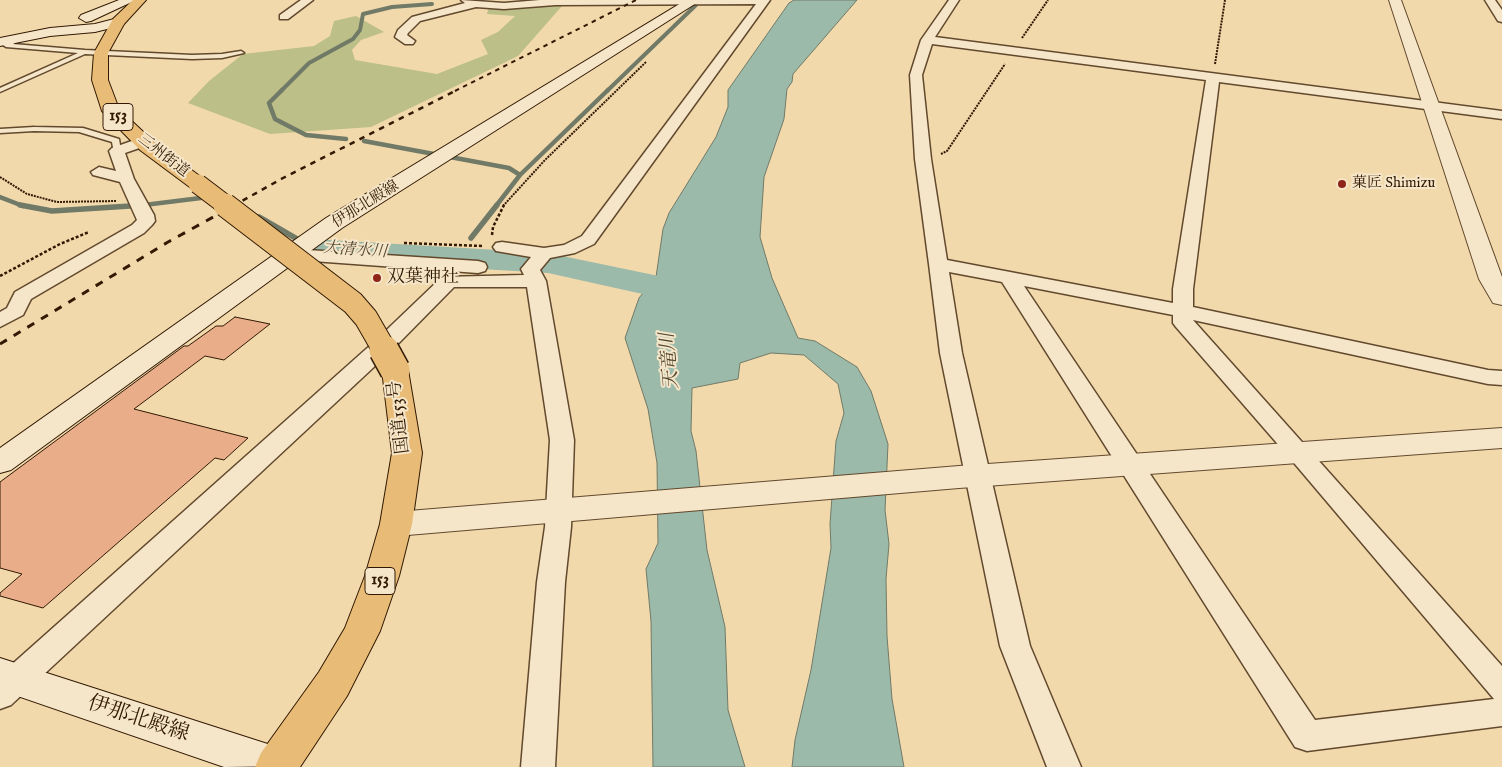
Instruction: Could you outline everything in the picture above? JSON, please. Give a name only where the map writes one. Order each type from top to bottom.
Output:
[{"type":"highway","name":"三州街道","points":[[140,0],[118,22],[98,49],[100,80],[111,111],[143,142],[198,184]]},
{"type":"highway","name":"国道153号","points":[[198,184],[353,303],[366,318],[395,370],[407,453],[396,524],[382,576],[362,631],[333,684],[276,766]]},
{"type":"main road","points":[[0,42],[50,32],[130,0]]},
{"type":"main road","points":[[1395,0],[1491,279],[1502,298]]},
{"type":"main road","name":"伊那北殿線","points":[[0,464],[334,224],[694,1]]},
{"type":"main road","points":[[71,31],[118,22]]},
{"type":"main road","points":[[50,32],[93,33],[101,36],[98,49]]},
{"type":"main road","points":[[396,524],[969,476],[1298,451],[1502,438]]},
{"type":"main road","name":"伊那北殿線","points":[[6,683],[276,766]]},
{"type":"street","points":[[284,17],[308,0]]},
{"type":"street","points":[[409,40],[401,37],[402,32],[416,19],[471,2],[504,6],[556,1],[764,0]]},
{"type":"street","points":[[502,247],[544,254],[570,249],[588,240],[764,0]]},
{"type":"street","points":[[954,0],[927,40],[916,75],[923,159],[938,264],[969,476],[1015,646],[1064,767]]},
{"type":"street","points":[[1490,0],[1502,19]]},
{"type":"street","points":[[927,40],[1502,115]]},
{"type":"street","points":[[1212,77],[1182,311],[1183,323],[1298,451],[1502,688]]},
{"type":"street","points":[[0,320],[16,311],[22,296],[138,229],[146,221],[145,215],[126,179],[117,151],[143,142]]},
{"type":"street","points":[[99,172],[126,179]]},
{"type":"street","points":[[300,249],[478,267],[533,275]]},
{"type":"street","points":[[538,767],[551,582],[567,509],[562,440],[533,275],[544,254]]},
{"type":"street","points":[[938,264],[1182,311],[1488,377],[1502,378]]},
{"type":"street","points":[[6,683],[382,347],[449,281],[533,275]]},
{"type":"street","points":[[1008,276],[1131,464],[1141,484],[1307,736],[1502,712]]},
{"type":"lane","points":[[17,40],[6,45],[98,49],[206,57],[240,53]]},
{"type":"lane","points":[[0,90],[98,49]]},
{"type":"lane","points":[[0,131],[80,130],[116,141],[117,151]]},
{"type":"path","points":[[923,159],[935,157],[947,151],[1048,0]]},
{"type":"path","points":[[1212,77],[1225,0]]},
{"type":"path","points":[[502,247],[492,242],[493,227],[505,203],[545,160],[646,62]]},
{"type":"path","points":[[0,177],[27,194],[57,202],[138,204]]},
{"type":"path","points":[[0,276],[60,244],[89,232]]},
{"type":"path","points":[[402,243],[502,247]]},
{"type":"green space","points":[[548,0],[562,6],[518,56],[371,127],[270,134],[188,103],[209,81],[243,54],[314,46],[330,36],[334,21],[356,16],[384,32],[361,40],[352,50],[355,60],[437,74],[488,54],[481,40],[498,32],[515,16],[487,14],[488,10],[500,3]]},
{"type":"water","name":"天竜川","points":[[794,0],[857,0],[793,74],[792,82],[787,89],[784,119],[764,177],[760,237],[772,278],[798,338],[815,341],[857,367],[871,391],[888,444],[885,510],[889,544],[886,579],[887,636],[892,699],[904,767],[792,767],[795,740],[811,670],[831,548],[830,524],[836,441],[844,413],[838,384],[804,355],[771,353],[740,363],[738,379],[692,388],[691,431],[696,451],[707,550],[725,627],[728,710],[745,767],[653,767],[651,621],[646,569],[658,543],[657,463],[648,409],[625,338],[639,298],[656,277],[663,229],[669,213],[716,137],[728,107],[728,90],[789,3]]},
{"type":"building","points":[[235,317],[270,324],[224,360],[205,356],[134,409],[248,438],[224,460],[215,458],[43,608],[0,596],[0,593],[22,574],[0,568],[0,482],[184,346],[188,346],[216,326],[223,326]]},
{"type":"waterway","points":[[346,139],[306,135],[275,119],[269,103],[309,63],[353,39],[360,30],[363,14],[392,7],[432,4]]},
{"type":"waterway","points":[[607,91],[696,5]]},
{"type":"waterway","points":[[520,175],[608,90]]},
{"type":"waterway","points":[[364,141],[509,168],[520,175]]},
{"type":"waterway","points":[[496,206],[520,175]]},
{"type":"waterway","name":"大清水川","points":[[0,197],[21,205]]},
{"type":"waterway","name":"大清水川","points":[[142,205],[209,197]]},
{"type":"waterway","name":"大清水川","points":[[21,205],[52,211],[142,205]]},
{"type":"waterway","name":"大清水川","points":[[136,206],[142,205]]},
{"type":"waterway","points":[[471,238],[497,205]]},
{"type":"waterway","name":"大清水川","points":[[259,217],[304,243]]},
{"type":"waterway","name":"大清水川","points":[[313,249],[548,263],[665,288]]},
{"type":"waterway","name":"大清水川","points":[[457,256],[461,252]]},
{"type":"railway","points":[[455,91],[636,0]]},
{"type":"railway","points":[[233,206],[283,178],[457,90]]},
{"type":"railway","points":[[0,344],[168,242],[235,205]]},
{"type":"place","name":"菓匠 Shimizu","points":[[1342,184]]},
{"type":"place","name":"双葉神社","points":[[377,278]]}]
